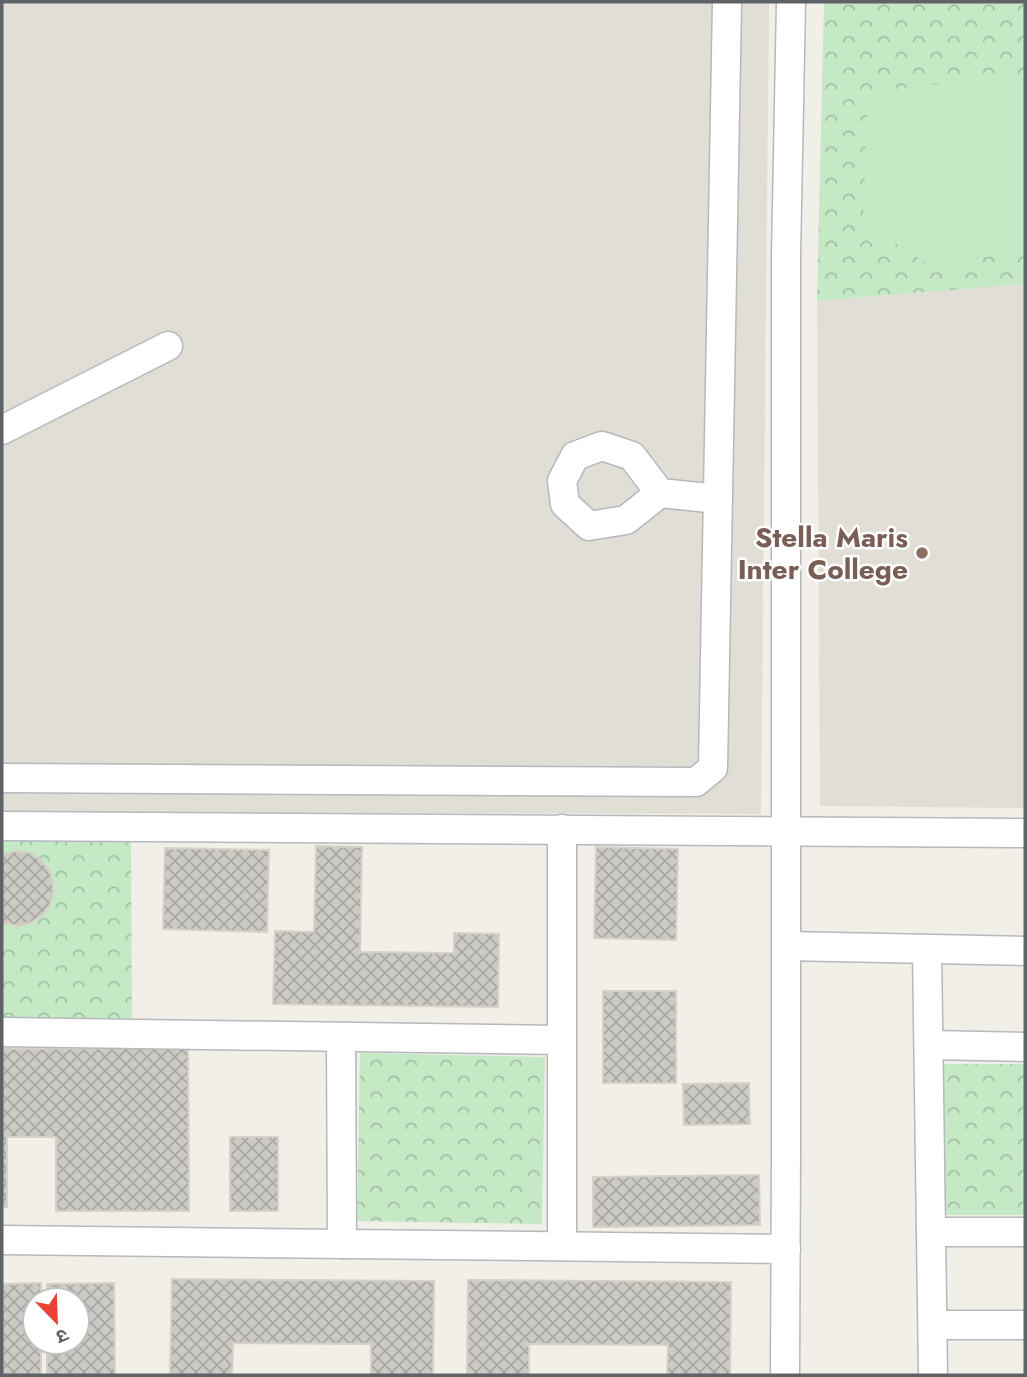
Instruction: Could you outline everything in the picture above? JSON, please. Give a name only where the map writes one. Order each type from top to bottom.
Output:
[{"type":"street","points":[[2,778],[696,782],[713,768],[727,2]]},
{"type":"street","points":[[785,1375],[786,256],[791,2]]},
{"type":"street","points":[[2,430],[168,345]]},
{"type":"street","points":[[660,493],[718,499]]},
{"type":"street","points":[[2,826],[1025,834]]},
{"type":"street","points":[[562,829],[562,1247]]},
{"type":"street","points":[[786,946],[1025,951]]},
{"type":"street","points":[[927,949],[933,1375]]},
{"type":"street","points":[[2,1032],[562,1040]]},
{"type":"street","points":[[341,1037],[342,1244]]},
{"type":"street","points":[[929,1045],[1025,1047]]},
{"type":"street","points":[[931,1232],[1025,1232]]},
{"type":"street","points":[[2,1240],[786,1249]]},
{"type":"street","points":[[933,1325],[1025,1325]]},
{"type":"shaded area","points":[[2,2],[769,2],[761,814],[2,812]]},
{"type":"shaded area","name":"Stella Maris Inter College","points":[[1025,284],[1025,808],[820,806],[817,301]]},
{"type":"green space","points":[[824,2],[1025,2],[1025,284],[817,301]]},
{"type":"green space","points":[[1025,73],[1025,250],[933,267],[863,223],[868,93]]},
{"type":"green space","points":[[2,840],[131,840],[132,1018],[2,1019]]},
{"type":"green space","points":[[360,1053],[545,1057],[542,1224],[357,1221]]},
{"type":"green space","points":[[942,1064],[1025,1064],[1025,1215],[941,1215]]},
{"type":"building","points":[[316,846],[362,847],[360,952],[454,953],[454,933],[499,934],[498,1007],[273,1004],[275,931],[314,932]]},
{"type":"building","points":[[596,847],[678,849],[676,940],[594,938]]},
{"type":"building","points":[[165,848],[269,850],[267,932],[163,929]]},
{"type":"building","points":[[17,851],[30,853],[41,860],[49,870],[53,882],[49,907],[30,923],[18,926],[2,922],[2,854]]},
{"type":"building","points":[[603,991],[676,991],[676,1083],[603,1083]]},
{"type":"building","points":[[188,1048],[189,1211],[56,1211],[56,1137],[7,1137],[7,1207],[2,1207],[2,1049]]},
{"type":"building","points":[[749,1083],[750,1124],[684,1125],[683,1084]]},
{"type":"building","points":[[230,1137],[278,1137],[278,1211],[230,1211]]},
{"type":"building","points":[[759,1175],[760,1225],[593,1227],[593,1177]]},
{"type":"building","points":[[172,1279],[434,1281],[433,1375],[371,1375],[371,1344],[233,1343],[232,1375],[170,1375]]},
{"type":"building","points":[[468,1280],[731,1282],[730,1375],[667,1375],[668,1345],[529,1344],[529,1375],[467,1375]]},
{"type":"building","points":[[41,1283],[41,1286],[21,1286],[21,1356],[41,1356],[41,1375],[2,1375],[2,1284]]},
{"type":"building","points":[[114,1283],[115,1375],[47,1375],[47,1356],[91,1356],[91,1286],[47,1284]]},
{"type":"place","name":"Stella Maris Inter College","points":[[922,553]]}]
